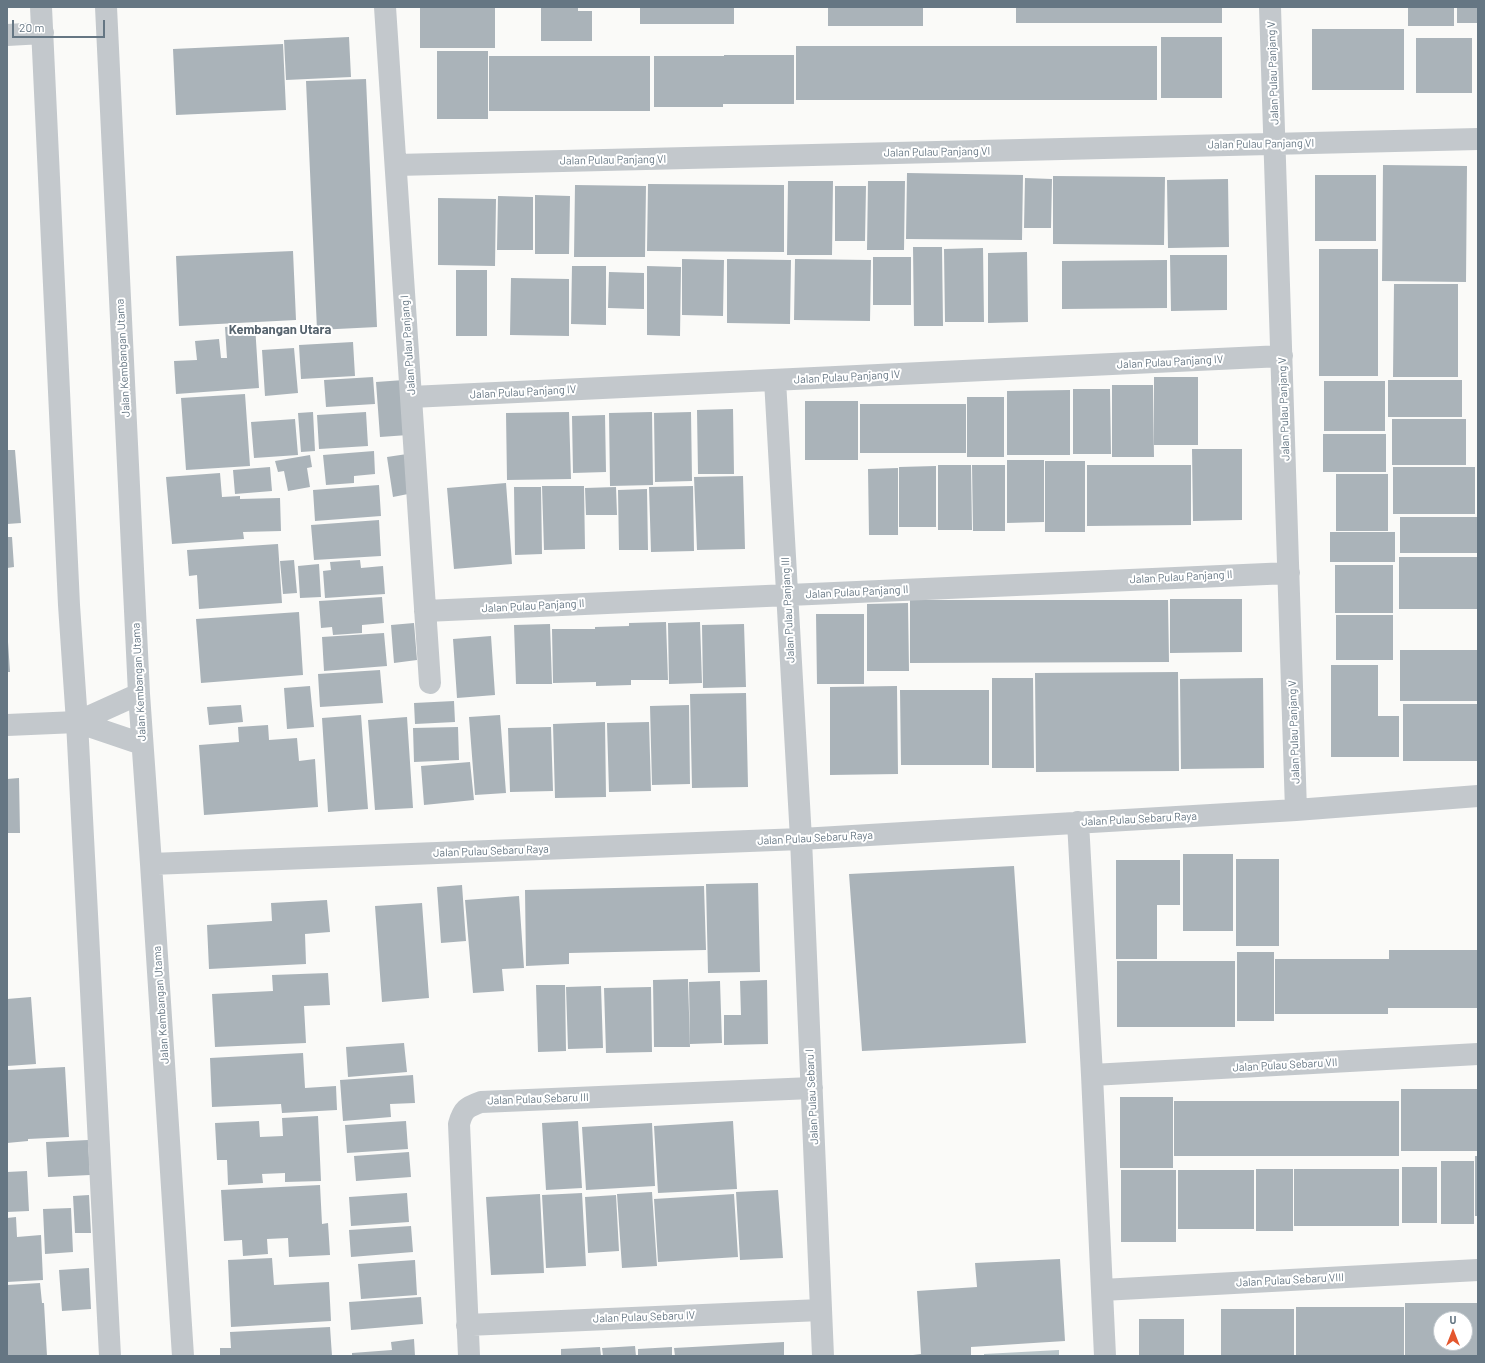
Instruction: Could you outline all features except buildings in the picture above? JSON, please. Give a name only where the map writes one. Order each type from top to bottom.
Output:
[{"type":"street","points":[[41,7],[69,605],[77,722],[110,1356]]},
{"type":"street","name":"Jalan Kembangan Utama","points":[[106,7],[138,694],[184,1356]]},
{"type":"street","name":"Jalan Pulau Panjang I","points":[[385,7],[430,683]]},
{"type":"street","name":"Jalan Pulau Panjang V","points":[[1270,7],[1296,810]]},
{"type":"street","points":[[7,35],[43,34]]},
{"type":"street","name":"Jalan Pulau Panjang VI","points":[[396,165],[1478,139]]},
{"type":"street","name":"Jalan Pulau Panjang IV","points":[[411,397],[1282,356]]},
{"type":"street","name":"Jalan Pulau Panjang III","points":[[775,380],[801,839]]},
{"type":"street","name":"Jalan Pulau Panjang II","points":[[425,611],[1289,572]]},
{"type":"street","points":[[77,722],[138,694]]},
{"type":"street","points":[[7,725],[77,722],[142,744]]},
{"type":"street","name":"Jalan Pulau Sebaru Raya","points":[[151,864],[801,839],[1296,810],[1478,796]]},
{"type":"street","points":[[1078,822],[1092,1075],[1105,1356]]},
{"type":"street","name":"Jalan Pulau Sebaru I","points":[[801,839],[823,1356]]},
{"type":"street","name":"Jalan Pulau Sebaru VII","points":[[1092,1075],[1478,1054]]},
{"type":"street","name":"Jalan Pulau Sebaru III","points":[[469,1356],[459,1124],[461,1116],[466,1108],[481,1102],[812,1088]]},
{"type":"street","name":"Jalan Pulau Sebaru VIII","points":[[1102,1290],[1478,1270]]},
{"type":"street","name":"Jalan Pulau Sebaru IV","points":[[468,1325],[821,1310]]},
{"type":"shaded area","points":[[1059,1350],[1059,1356],[984,1356],[984,1354]]},
{"type":"district","name":"Kembangan Utara","points":[[280,330]]}]
